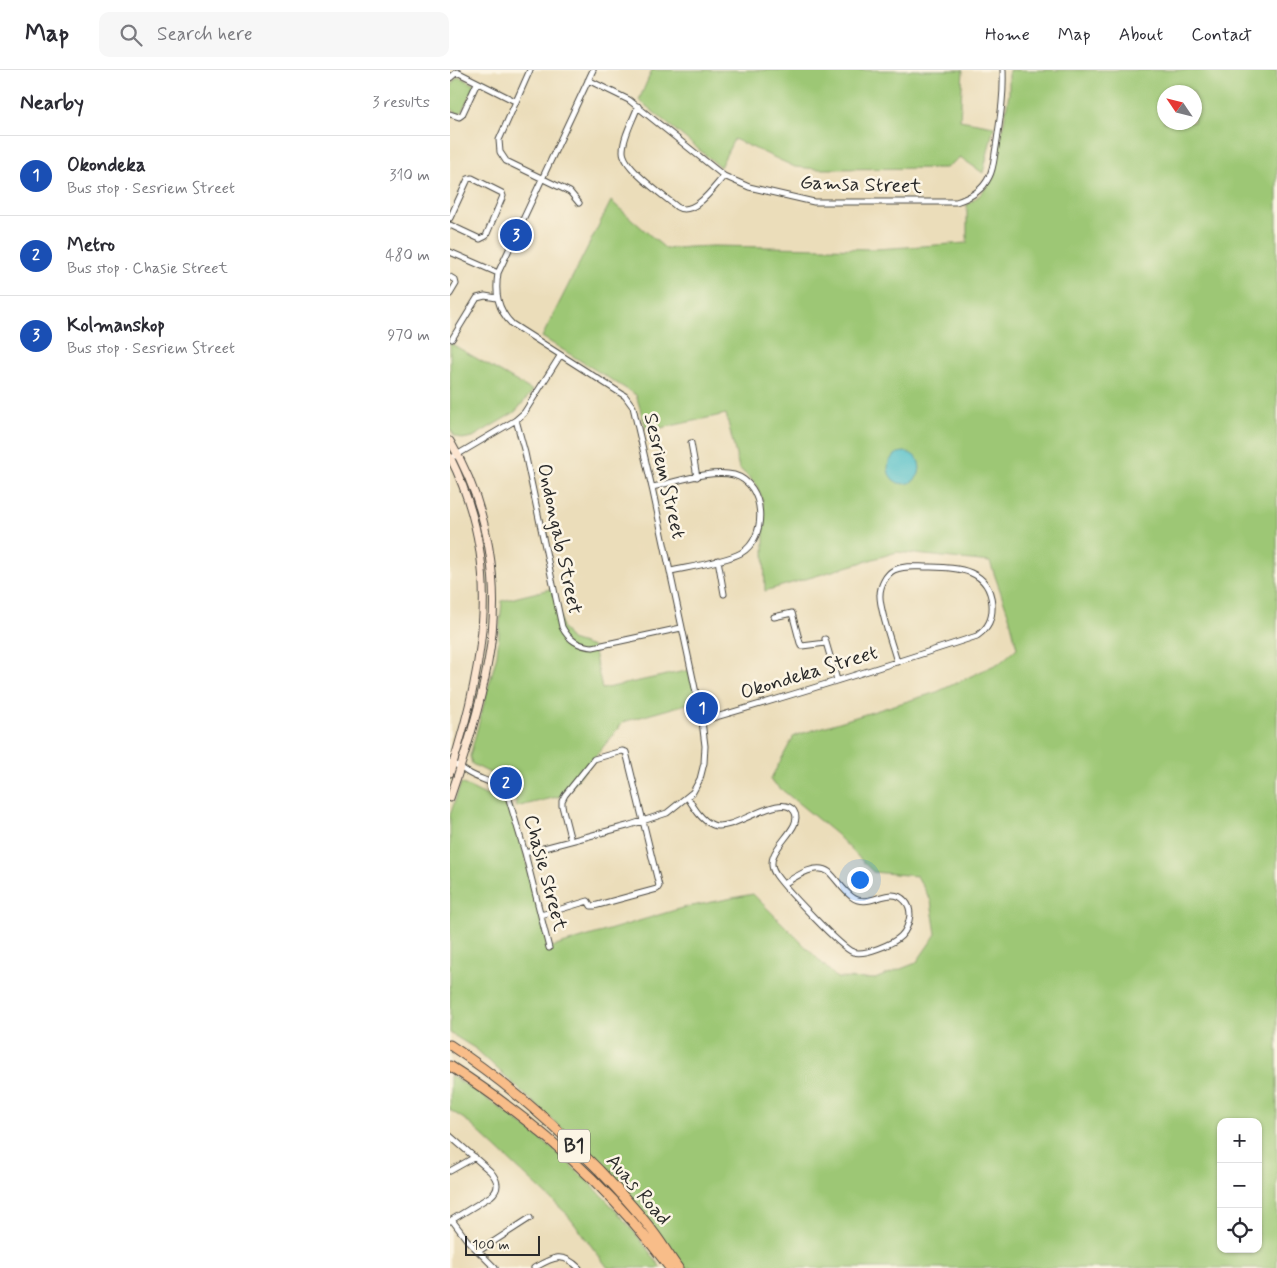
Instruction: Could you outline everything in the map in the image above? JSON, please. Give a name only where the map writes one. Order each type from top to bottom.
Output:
[{"type":"highway","name":"Auas Road","points":[[450,1045],[514,1093],[581,1153],[641,1217],[678,1268]]},
{"type":"highway","name":"Auas Road","points":[[450,1066],[556,1143],[614,1199],[670,1268]]},
{"type":"main road","points":[[450,441],[470,480],[485,526],[494,600],[489,660],[462,770],[450,798]]},
{"type":"main road","points":[[450,458],[469,500],[476,527],[483,575],[484,606],[474,689],[451,767]]},
{"type":"street","points":[[530,70],[500,136],[500,152],[506,161],[570,192],[579,203]]},
{"type":"street","points":[[452,339],[477,298],[485,296],[496,298],[498,273],[593,70]]},
{"type":"street","name":"Gamsa Street","points":[[588,80],[629,100],[724,176],[749,187],[814,202],[956,202],[968,199],[989,178],[1004,97],[1003,70]]},
{"type":"street","points":[[450,78],[457,72],[515,101]]},
{"type":"street","points":[[450,114],[455,117],[462,115],[478,83]]},
{"type":"street","points":[[638,106],[624,144],[624,156],[630,166],[678,207],[687,209],[698,204],[724,176]]},
{"type":"street","points":[[450,218],[468,179],[472,178],[502,193],[486,236],[483,238],[480,239],[450,225]]},
{"type":"street","points":[[450,252],[498,273]]},
{"type":"street","points":[[450,277],[455,280],[456,284],[450,294]]},
{"type":"street","name":"Sesriem Street","points":[[496,298],[502,313],[512,324],[616,390],[630,401],[636,416],[652,487],[706,746],[700,779],[693,792],[688,798],[667,813],[525,853]]},
{"type":"street","points":[[450,458],[516,420],[529,406],[560,356]]},
{"type":"street","name":"Ondongab Street","points":[[516,420],[525,453],[562,627],[566,635],[578,644],[593,647],[681,628]]},
{"type":"street","points":[[691,443],[697,477]]},
{"type":"street","points":[[652,487],[723,473],[737,476],[750,485],[758,501],[760,527],[755,538],[740,553],[670,571]]},
{"type":"street","points":[[718,560],[724,594]]},
{"type":"street","name":"Okondeka Street","points":[[702,721],[897,662],[977,636],[987,629],[993,608],[991,593],[985,582],[973,574],[959,569],[905,567],[893,570],[886,577],[880,595],[880,602],[897,662]]},
{"type":"street","points":[[774,617],[795,612],[802,646],[825,641],[837,680]]},
{"type":"street","points":[[540,915],[588,901],[591,906],[594,906],[657,889],[659,883],[626,752],[622,751],[601,756],[591,762],[562,801],[571,841]]},
{"type":"street","name":"Chasie Street","points":[[451,767],[493,783],[504,790],[510,802],[525,853],[549,948]]},
{"type":"street","points":[[688,798],[698,813],[710,824],[716,826],[726,825],[779,805],[793,810],[796,820],[776,850],[772,864],[774,873],[784,884],[843,946],[850,952],[859,954],[885,945],[896,940],[908,927],[909,909],[905,901],[892,894],[860,901],[853,898],[827,871],[819,869],[810,871],[784,884]]},
{"type":"street","points":[[450,1136],[495,1176],[497,1182],[496,1190],[491,1196],[451,1221],[461,1234],[495,1268]]},
{"type":"street","points":[[450,1171],[475,1157]]},
{"type":"street","points":[[479,1251],[530,1218]]},
{"type":"street","points":[[534,1268],[557,1257],[570,1260],[579,1268]]},
{"type":"green space","points":[[652,70],[963,70],[960,120],[994,126],[983,173],[960,157],[946,168],[818,169],[795,167],[734,139],[720,167],[639,100]]},
{"type":"green space","points":[[1009,70],[1277,70],[1277,1268],[681,1268],[573,1139],[476,1049],[450,1033],[450,815],[461,783],[512,808],[549,948],[682,908],[753,894],[837,978],[875,979],[916,963],[936,934],[931,901],[917,876],[873,872],[836,834],[770,780],[794,736],[937,692],[1001,662],[1017,648],[1009,616],[990,562],[897,552],[765,591],[763,501],[756,484],[739,468],[726,414],[647,431],[636,395],[542,337],[611,201],[666,249],[713,246],[876,249],[967,243],[967,205],[981,194],[994,177],[1009,94]]},
{"type":"green space","points":[[460,77],[475,85],[461,113],[457,113],[450,108],[450,89],[455,79]]},
{"type":"green space","points":[[450,343],[533,391],[515,412],[473,437],[462,439],[455,436],[450,429]]},
{"type":"green space","points":[[554,588],[562,627],[571,640],[593,647],[602,689],[690,670],[697,701],[623,722],[565,795],[516,807],[515,791],[517,786],[499,773],[494,775],[472,764],[470,756],[497,655],[502,601]]},
{"type":"green space","points":[[450,1075],[509,1115],[566,1161],[617,1212],[661,1268],[608,1268],[566,1213],[467,1121],[450,1110]]},
{"type":"water","points":[[904,452],[910,453],[915,457],[919,462],[919,474],[915,479],[910,483],[904,484],[898,483],[893,479],[889,474],[888,468],[889,462],[893,457],[898,453]]},
{"type":"place","name":"Kolmanskop","points":[[516,235]]},
{"type":"place","name":"Okondeka","points":[[702,708]]},
{"type":"place","name":"Metro","points":[[506,783]]}]
